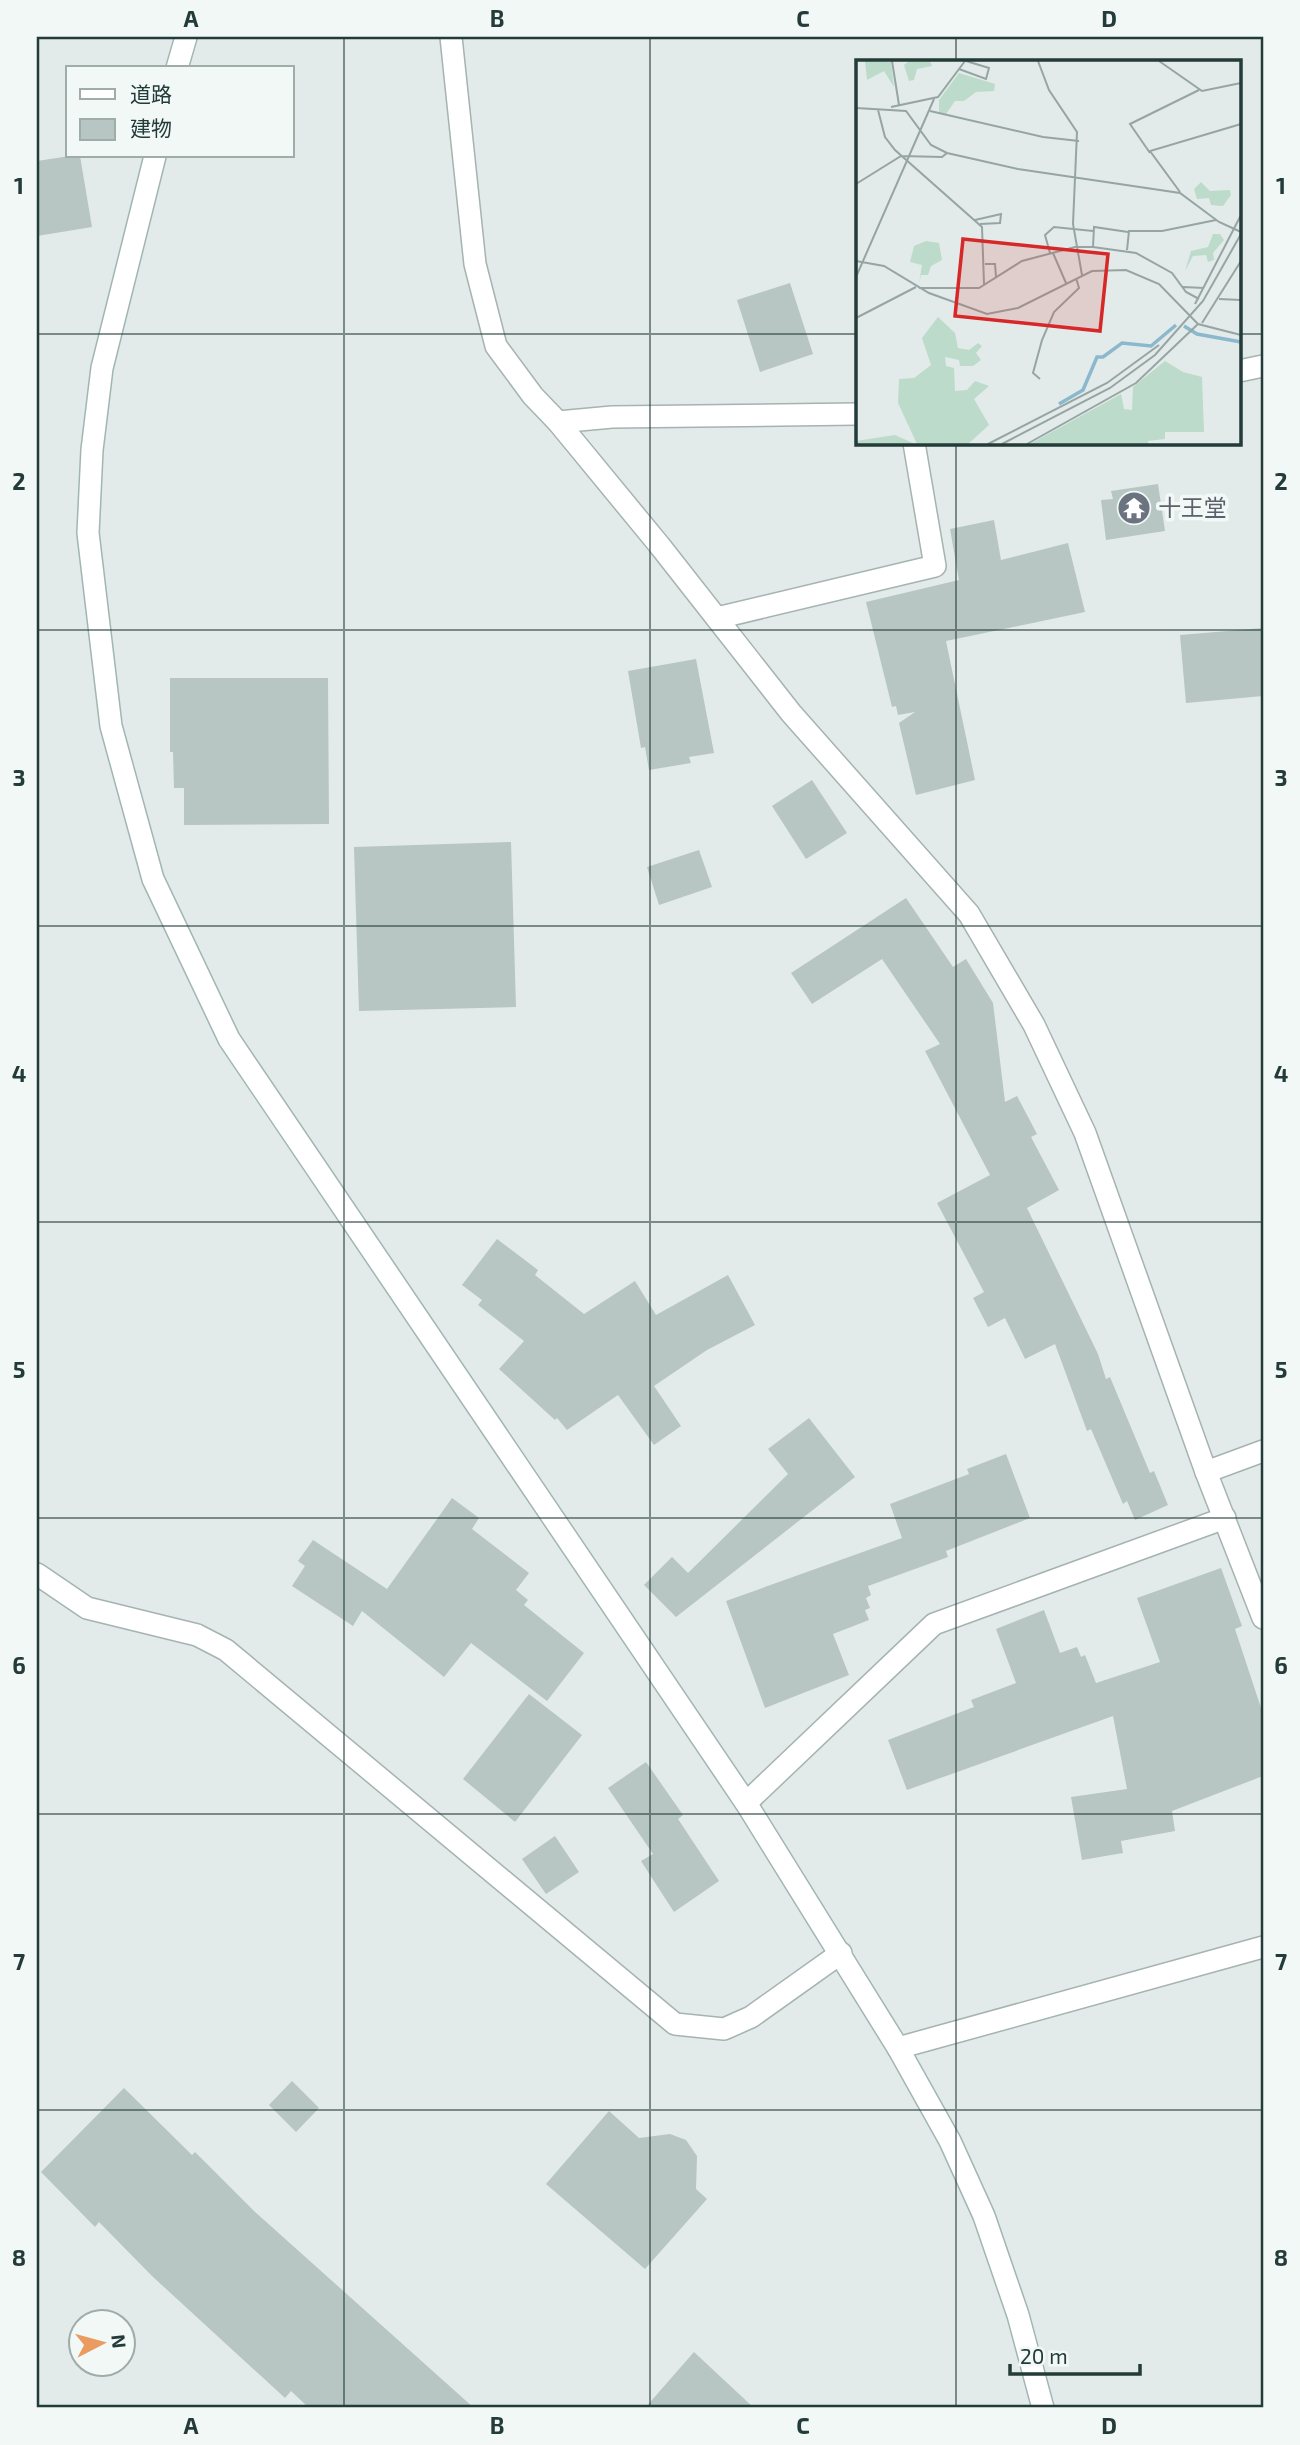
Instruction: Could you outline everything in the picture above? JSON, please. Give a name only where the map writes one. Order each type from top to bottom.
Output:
[{"type":"street","points":[[178,66],[186,37]]},
{"type":"street","points":[[451,37],[475,264],[496,346],[533,396],[558,422],[791,712],[969,914],[1034,1025],[1085,1133],[1206,1472],[1263,1618]]},
{"type":"street","points":[[154,158],[102,368],[92,450],[88,533],[111,726],[153,879],[229,1039],[746,1803],[898,2048],[950,2141],[984,2216],[1018,2315],[1043,2408]]},
{"type":"street","points":[[1240,371],[1263,366]]},
{"type":"street","points":[[558,422],[612,416],[856,414]]},
{"type":"street","points":[[717,618],[935,566],[914,444]]},
{"type":"street","points":[[1206,1472],[1263,1451]]},
{"type":"street","points":[[746,1803],[934,1624],[1225,1518]]},
{"type":"street","points":[[37,1574],[87,1608],[197,1635],[226,1650],[675,2024],[724,2029],[751,2017],[841,1953]]},
{"type":"street","points":[[898,2048],[1263,1947]]},
{"type":"building","points":[[66,157],[80,158],[92,227],[37,236],[37,161]]},
{"type":"building","points":[[790,283],[813,354],[760,372],[737,300]]},
{"type":"building","name":"十王堂","points":[[1158,484],[1165,531],[1106,540],[1101,500],[1113,499],[1111,491]]},
{"type":"building","points":[[994,520],[1001,560],[1068,543],[1085,612],[946,641],[975,780],[916,795],[899,723],[915,712],[898,715],[896,706],[892,707],[866,602],[959,580],[950,529]]},
{"type":"building","points":[[1263,628],[1263,696],[1186,703],[1180,635]]},
{"type":"building","points":[[696,659],[714,753],[689,757],[691,763],[649,770],[645,747],[641,748],[628,671]]},
{"type":"building","points":[[170,678],[328,678],[329,824],[184,825],[184,788],[174,788],[173,752],[170,752]]},
{"type":"building","points":[[812,780],[847,833],[806,859],[772,806]]},
{"type":"building","points":[[511,842],[516,1007],[359,1011],[354,847]]},
{"type":"building","points":[[699,850],[712,887],[659,905],[647,867]]},
{"type":"building","points":[[906,898],[953,967],[966,959],[993,1003],[1005,1102],[1017,1096],[1037,1134],[1031,1137],[1059,1190],[1027,1208],[1098,1354],[1106,1379],[1110,1377],[1150,1473],[1154,1471],[1168,1505],[1135,1520],[1127,1501],[1123,1504],[1091,1429],[1087,1431],[1055,1344],[1025,1359],[1005,1318],[988,1327],[973,1298],[984,1292],[937,1203],[990,1175],[925,1051],[940,1044],[882,959],[812,1004],[791,973]]},
{"type":"building","points":[[497,1239],[538,1270],[535,1275],[584,1314],[635,1281],[656,1315],[728,1275],[755,1325],[707,1350],[654,1386],[681,1426],[654,1445],[618,1395],[567,1430],[557,1418],[555,1420],[499,1369],[524,1341],[478,1305],[482,1300],[462,1285]]},
{"type":"building","points":[[809,1418],[855,1477],[676,1617],[644,1585],[672,1557],[688,1573],[788,1474],[768,1449]]},
{"type":"building","points":[[1006,1454],[1030,1518],[946,1551],[948,1557],[868,1586],[871,1595],[866,1598],[870,1608],[865,1610],[869,1620],[833,1634],[849,1675],[765,1708],[726,1601],[902,1538],[890,1504],[969,1474],[967,1469]]},
{"type":"building","points":[[452,1498],[479,1518],[472,1529],[529,1573],[516,1590],[528,1600],[524,1605],[584,1653],[547,1701],[471,1643],[444,1677],[362,1611],[353,1626],[292,1586],[305,1566],[298,1561],[313,1540],[387,1589]]},
{"type":"building","points":[[1221,1568],[1242,1626],[1235,1629],[1263,1714],[1263,1776],[1172,1811],[1175,1831],[1121,1841],[1123,1853],[1082,1860],[1071,1797],[1127,1789],[1113,1716],[907,1790],[888,1740],[974,1707],[971,1700],[1016,1683],[996,1629],[1044,1610],[1060,1653],[1077,1647],[1081,1657],[1085,1655],[1096,1683],[1160,1662],[1137,1598]]},
{"type":"building","points":[[529,1694],[582,1735],[515,1822],[463,1779]]},
{"type":"building","points":[[646,1762],[683,1815],[678,1819],[719,1881],[674,1912],[641,1861],[653,1854],[608,1788]]},
{"type":"building","points":[[555,1836],[579,1872],[546,1894],[522,1859]]},
{"type":"building","points":[[292,2081],[319,2108],[296,2132],[269,2105]]},
{"type":"building","points":[[124,2088],[192,2155],[195,2152],[254,2211],[474,2408],[309,2408],[291,2391],[285,2398],[152,2276],[99,2222],[95,2227],[41,2172]]},
{"type":"building","points":[[609,2111],[639,2138],[670,2134],[686,2140],[697,2156],[696,2189],[707,2199],[645,2269],[546,2184]]},
{"type":"building","points":[[694,2352],[754,2408],[645,2408]]},
{"type":"place","name":"十王堂","points":[[1134,508]]}]
